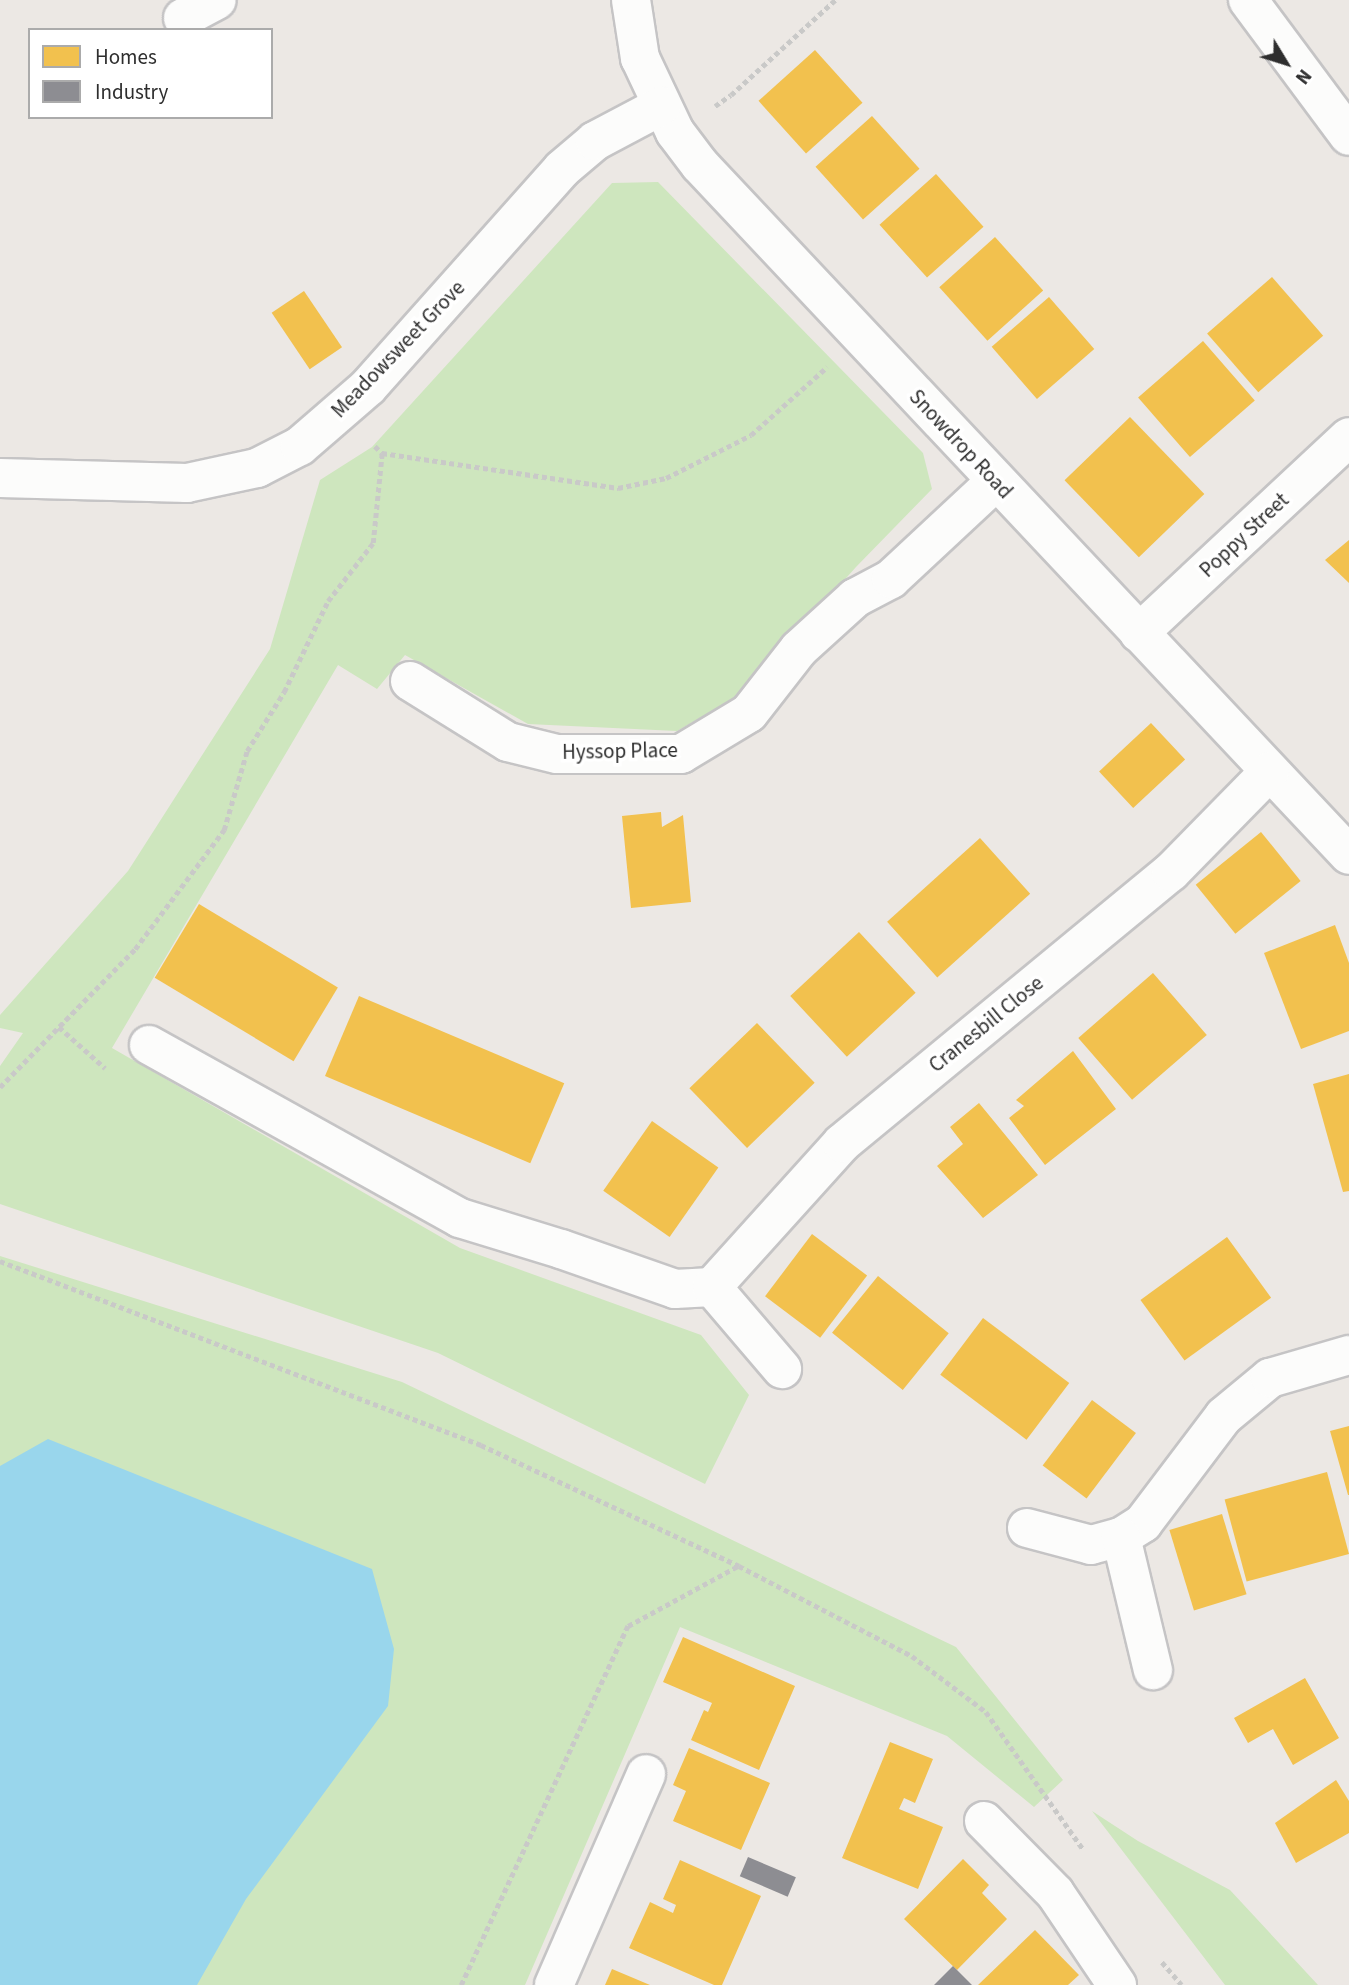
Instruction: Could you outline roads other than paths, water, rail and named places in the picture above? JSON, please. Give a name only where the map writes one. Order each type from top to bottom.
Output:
[{"type":"street","points":[[183,18],[217,0]]},
{"type":"street","name":"Snowdrop Road","points":[[631,0],[640,58],[668,119],[700,165],[1349,855]]},
{"type":"street","points":[[1248,0],[1349,136]]},
{"type":"street","name":"Meadowsweet Grove","points":[[0,478],[187,483],[226,476],[282,456],[300,446],[368,387],[562,169],[595,141],[668,119]]},
{"type":"street","name":"Poppy Street","points":[[1139,633],[1349,437]]},
{"type":"street","name":"Hyssop Place","points":[[411,681],[508,742],[557,754],[681,754],[748,713],[799,649],[855,598],[891,579],[996,481]]},
{"type":"street","name":"Cranesbill Close","points":[[712,1287],[842,1143],[1171,872],[1270,771]]},
{"type":"street","points":[[149,1045],[460,1218],[561,1249],[675,1289],[712,1287],[782,1369]]},
{"type":"street","points":[[1027,1528],[1091,1545],[1121,1537],[1143,1523],[1224,1416],[1261,1385],[1270,1378],[1349,1355]]},
{"type":"street","points":[[1121,1537],[1153,1670]]},
{"type":"street","points":[[554,1985],[646,1774]]},
{"type":"street","points":[[984,1821],[1055,1893],[1117,1985]]},
{"type":"water","points":[[48,1439],[372,1569],[394,1649],[388,1706],[246,1899],[197,1985],[0,1985],[0,1466]]}]
